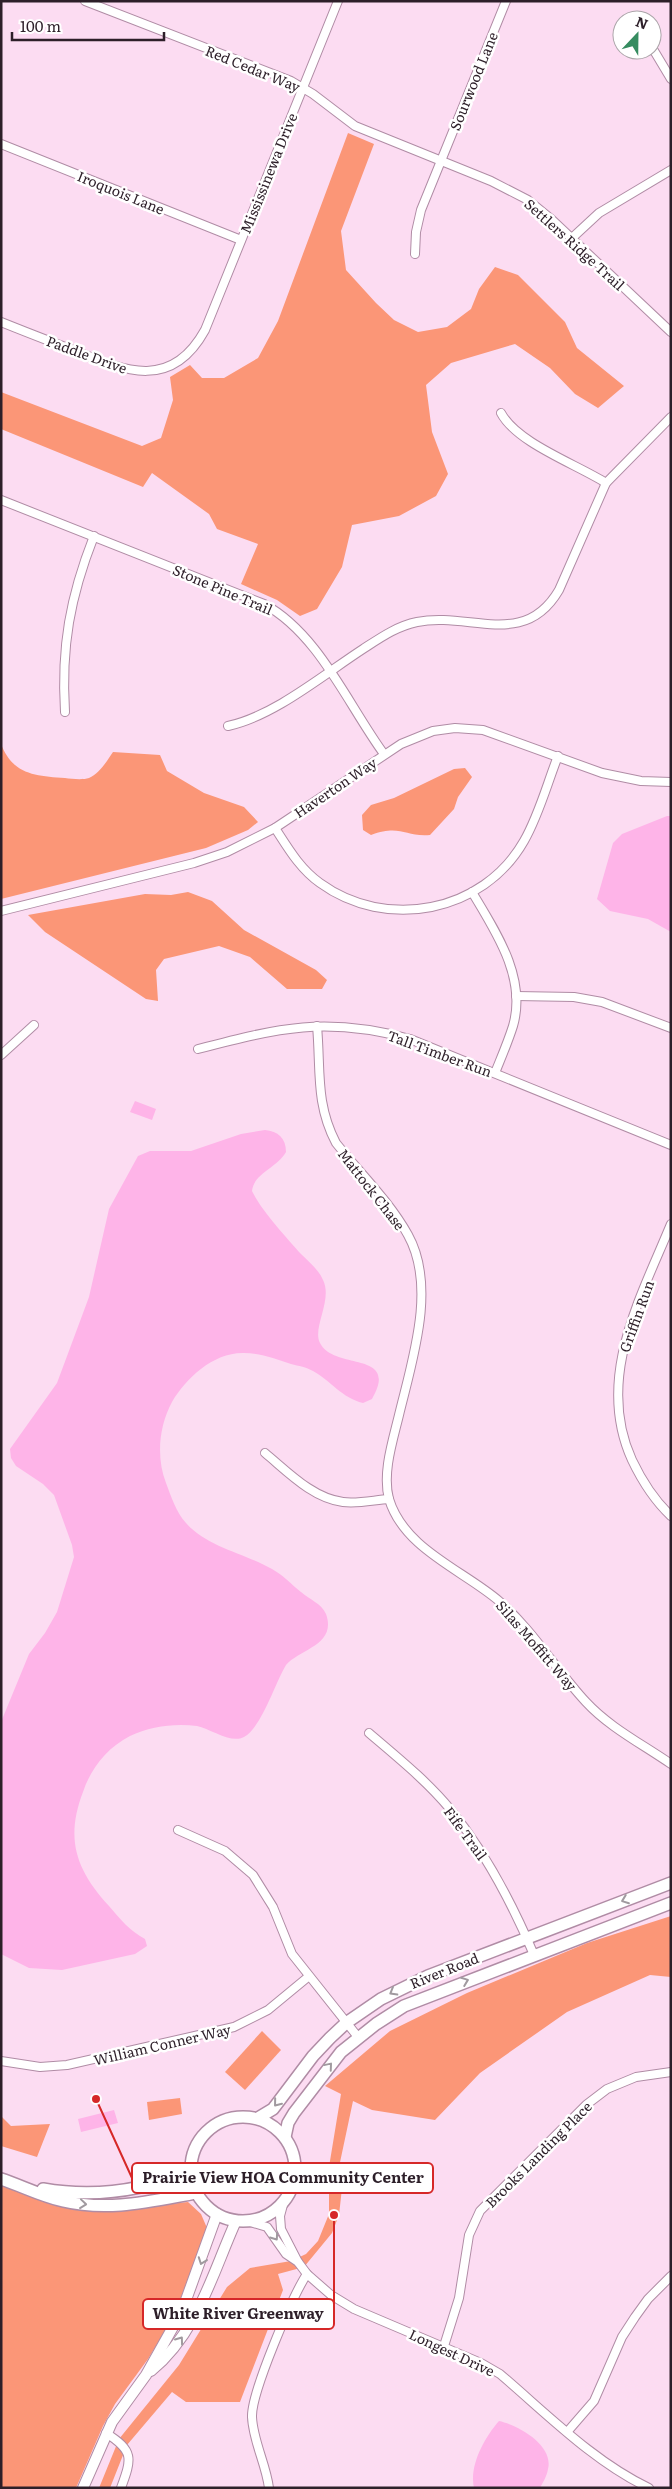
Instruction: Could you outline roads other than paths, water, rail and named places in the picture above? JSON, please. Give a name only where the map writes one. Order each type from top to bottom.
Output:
[{"type":"main road","name":"River Road","points":[[258,2118],[273,2109],[314,2056],[346,2022],[404,1986],[671,1882]]},
{"type":"main road","name":"River Road","points":[[285,2137],[288,2124],[312,2087],[341,2052],[358,2037],[404,2006],[671,1903]]},
{"type":"main road","points":[[248,2116],[258,2118],[273,2126],[285,2137],[290,2145],[296,2164],[294,2184],[284,2201],[268,2215],[242,2221],[217,2214],[205,2205],[196,2193],[190,2172],[191,2161],[197,2143],[210,2128],[228,2118],[248,2116]]},
{"type":"main road","points":[[19,2186],[71,2194],[96,2194],[137,2188],[173,2179],[190,2172]]},
{"type":"main road","points":[[1,2179],[62,2201],[98,2206],[138,2204],[196,2193]]},
{"type":"street","name":"Red Cedar Way","points":[[85,1],[303,87],[355,126],[441,160]]},
{"type":"street","name":"Mississinewa Drive","points":[[196,344],[205,330],[338,1]]},
{"type":"street","name":"Sourwood Lane","points":[[415,254],[416,232],[421,210],[506,1]]},
{"type":"street","points":[[659,60],[671,80]]},
{"type":"street","name":"Iroquois Lane","points":[[1,144],[241,240]]},
{"type":"street","name":"Settlers Ridge Trail","points":[[441,160],[518,194],[539,208],[671,332]]},
{"type":"street","points":[[572,238],[604,210],[671,170]]},
{"type":"street","name":"Paddle Drive","points":[[1,322],[109,365],[132,371],[157,370],[184,357],[196,344]]},
{"type":"street","points":[[501,413],[509,425],[525,438],[606,483]]},
{"type":"street","points":[[228,726],[264,714],[383,636],[408,624],[438,620],[504,626],[517,624],[533,617],[550,603],[560,590],[606,483],[671,417]]},
{"type":"street","name":"Stone Pine Trail","points":[[1,500],[275,610],[302,633],[384,754]]},
{"type":"street","points":[[65,712],[64,666],[66,628],[77,581],[94,536]]},
{"type":"street","name":"Haverton Way","points":[[1,911],[212,858],[244,845],[274,828],[384,754],[424,733],[465,728],[491,732],[620,777],[671,782]]},
{"type":"street","points":[[274,828],[306,871],[320,883],[355,902],[378,909],[414,910],[444,904],[472,892],[496,876],[524,841],[558,756]]},
{"type":"street","points":[[472,892],[501,941],[511,968],[516,996],[513,1025],[495,1073]]},
{"type":"street","points":[[516,996],[574,997],[602,1002],[671,1028]]},
{"type":"street","points":[[1,1055],[34,1025]]},
{"type":"street","name":"Tall Timber Run","points":[[198,1049],[280,1029],[317,1026],[362,1028],[388,1033],[410,1039],[671,1145]]},
{"type":"street","name":"Mattock Chase","points":[[317,1026],[321,1102],[329,1130],[336,1143],[397,1217],[409,1237],[419,1268],[421,1312],[389,1457],[389,1499]]},
{"type":"street","name":"Griffin Run","points":[[671,1224],[627,1335],[621,1355],[617,1390],[621,1426],[628,1452],[645,1485],[671,1516]]},
{"type":"street","points":[[265,1452],[302,1484],[332,1500],[361,1502],[389,1499]]},
{"type":"street","name":"Silas Moffitt Way","points":[[389,1499],[401,1522],[415,1538],[500,1601],[599,1715],[671,1764]]},
{"type":"street","name":"Fife Trail","points":[[369,1733],[414,1773],[449,1808],[483,1853],[506,1892],[534,1955]]},
{"type":"street","points":[[178,1830],[224,1851],[253,1874],[273,1907],[292,1954],[308,1977],[358,2037]]},
{"type":"street","name":"William Conner Way","points":[[1,2061],[40,2067],[67,2065],[234,2028],[268,2010],[308,1977]]},
{"type":"street","name":"Brooks Landing Place","points":[[444,2346],[459,2298],[469,2235],[480,2211],[586,2106],[607,2088],[636,2076],[671,2072]]},
{"type":"street","name":"Longest Drive","points":[[284,2201],[280,2216],[281,2229],[298,2262],[307,2274],[331,2295],[354,2309],[444,2346],[482,2363],[500,2374],[606,2462],[645,2487]]},
{"type":"street","points":[[146,2375],[186,2302],[217,2214]]},
{"type":"street","points":[[83,2488],[106,2433],[117,2413],[146,2375],[175,2346],[201,2307],[242,2221]]},
{"type":"street","name":"Longest Drive","points":[[242,2221],[268,2227],[286,2254],[298,2262]]},
{"type":"street","points":[[269,2488],[254,2432],[253,2406],[296,2292],[307,2274]]},
{"type":"street","points":[[568,2431],[594,2401],[622,2338],[635,2317],[648,2299],[671,2276]]},
{"type":"street","points":[[106,2433],[122,2444],[129,2456],[128,2468],[121,2488]]},
{"type":"place","name":"Prairie View HOA Community Center","points":[[96,2099]]},
{"type":"place","name":"White River Greenway","points":[[334,2215]]}]
